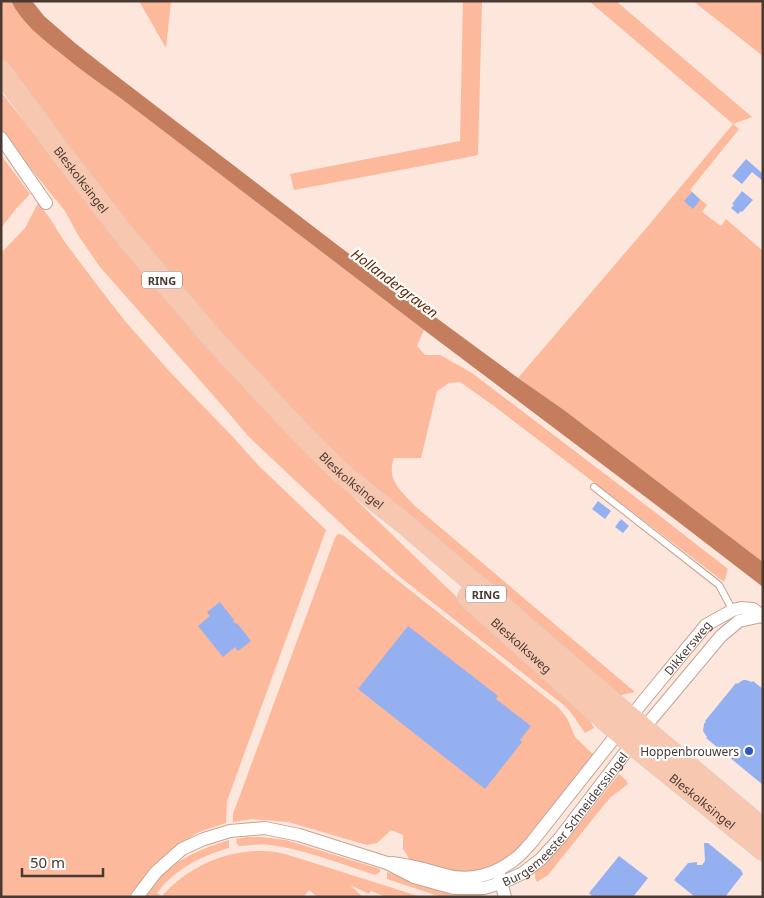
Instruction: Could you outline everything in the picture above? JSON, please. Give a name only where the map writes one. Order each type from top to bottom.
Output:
[{"type":"main road","name":"Bleskolksingel","points":[[1,71],[86,187],[170,290],[300,432],[341,473],[406,525],[763,850]]},
{"type":"main road","name":"Bleskolksingel","points":[[631,730],[763,829]]},
{"type":"street","points":[[1,138],[46,203]]},
{"type":"street","points":[[736,616],[741,608],[748,608],[753,609],[762,616]]},
{"type":"street","name":"Dikkersweg","points":[[631,730],[706,625],[736,616]]},
{"type":"street","name":"Dikkersweg","points":[[631,730],[721,636],[736,616]]},
{"type":"street","name":"Burgemeester Schneiderssingel","points":[[387,863],[409,865],[448,876],[464,878],[476,877],[497,870],[515,859],[531,843],[631,730]]},
{"type":"street","name":"Burgemeester Schneiderssingel","points":[[136,897],[156,872],[182,849],[204,839],[230,831],[265,828],[299,835],[387,863],[414,878],[454,888],[484,888],[501,883],[523,874],[560,838],[631,730]]},
{"type":"street","points":[[497,870],[505,897]]},
{"type":"lane","points":[[594,487],[719,586],[736,616]]},
{"type":"shaded area","points":[[1,1],[11,1],[20,16],[32,29],[66,58],[424,330],[417,346],[425,355],[440,355],[472,373],[728,569],[724,582],[460,382],[449,383],[437,391],[421,458],[394,458],[392,473],[396,485],[415,506],[635,692],[617,696],[576,657],[491,583],[387,502],[288,410],[222,340],[46,122],[1,60]]},
{"type":"shaded area","points":[[11,1],[32,1],[44,16],[113,73],[340,247],[564,410],[763,562],[763,587],[73,64],[32,29],[20,16]]},
{"type":"shaded area","points":[[139,1],[171,1],[166,48]]},
{"type":"shaded area","points":[[463,1],[482,1],[478,155],[294,190],[290,174],[460,141]]},
{"type":"shaded area","points":[[589,1],[616,1],[752,117],[733,124]]},
{"type":"shaded area","points":[[693,1],[763,1],[763,56]]},
{"type":"shaded area","points":[[1,92],[41,143],[251,395],[288,434],[466,606],[584,713],[594,728],[585,733],[565,706],[400,577],[248,436],[100,267],[78,235],[65,211],[1,129]]},
{"type":"shaded area","points":[[733,124],[739,129],[690,190],[707,205],[702,212],[721,226],[726,219],[763,251],[763,562],[564,410],[518,378]]},
{"type":"shaded area","points":[[1,155],[30,194],[1,228]]},
{"type":"shaded area","points":[[38,203],[64,241],[125,321],[170,372],[259,466],[326,530],[227,801],[226,823],[199,832],[183,842],[153,867],[129,897],[1,897],[1,253],[25,228]]},
{"type":"shaded area","points":[[339,534],[343,535],[558,707],[567,718],[575,737],[595,756],[518,852],[489,868],[459,874],[410,860],[403,849],[403,835],[391,830],[377,843],[367,845],[288,822],[252,819],[233,822],[233,814],[335,538]]},
{"type":"shaded area","points":[[619,774],[628,784],[611,797],[548,875],[537,882],[535,872],[579,825]]},
{"type":"shaded area","points":[[247,837],[286,840],[380,869],[380,872],[375,875],[322,857],[283,847],[262,844],[239,846],[237,844],[236,839]]},
{"type":"shaded area","points":[[229,840],[229,848],[189,864],[172,877],[157,893],[162,896],[183,877],[208,862],[249,851],[264,851],[291,856],[421,897],[386,897],[371,891],[369,894],[350,885],[363,897],[317,897],[309,890],[304,897],[144,897],[157,880],[177,863],[202,850]]},
{"type":"shaded area","points":[[387,872],[423,884],[482,894],[486,897],[441,897],[387,879]]},
{"type":"building","points":[[746,159],[762,173],[763,171],[763,181],[752,172],[742,184],[732,176]]},
{"type":"building","points":[[742,191],[753,200],[738,214],[731,208]]},
{"type":"building","points":[[692,192],[700,200],[693,209],[684,201]]},
{"type":"building","points":[[598,501],[611,511],[605,519],[592,509]]},
{"type":"building","points":[[621,519],[629,526],[623,533],[615,527]]},
{"type":"building","points":[[220,602],[233,621],[237,623],[251,641],[238,651],[235,647],[223,657],[198,626],[210,616],[207,612]]},
{"type":"building","points":[[408,626],[498,696],[496,699],[531,726],[520,740],[522,742],[485,789],[358,689]]},
{"type":"building","points":[[743,680],[753,681],[763,689],[763,785],[706,738],[703,731],[705,721],[736,683]]},
{"type":"building","points":[[704,843],[708,843],[741,870],[743,874],[725,897],[695,897],[674,880],[688,863],[697,862],[697,865],[702,865],[705,861]]},
{"type":"building","points":[[619,856],[648,878],[633,897],[593,897],[589,893]]},
{"type":"place","name":"Hoppenbrouwers","points":[[749,751]]},
{"type":"water label","name":"Hollandergraven","points":[[395,283]]}]
